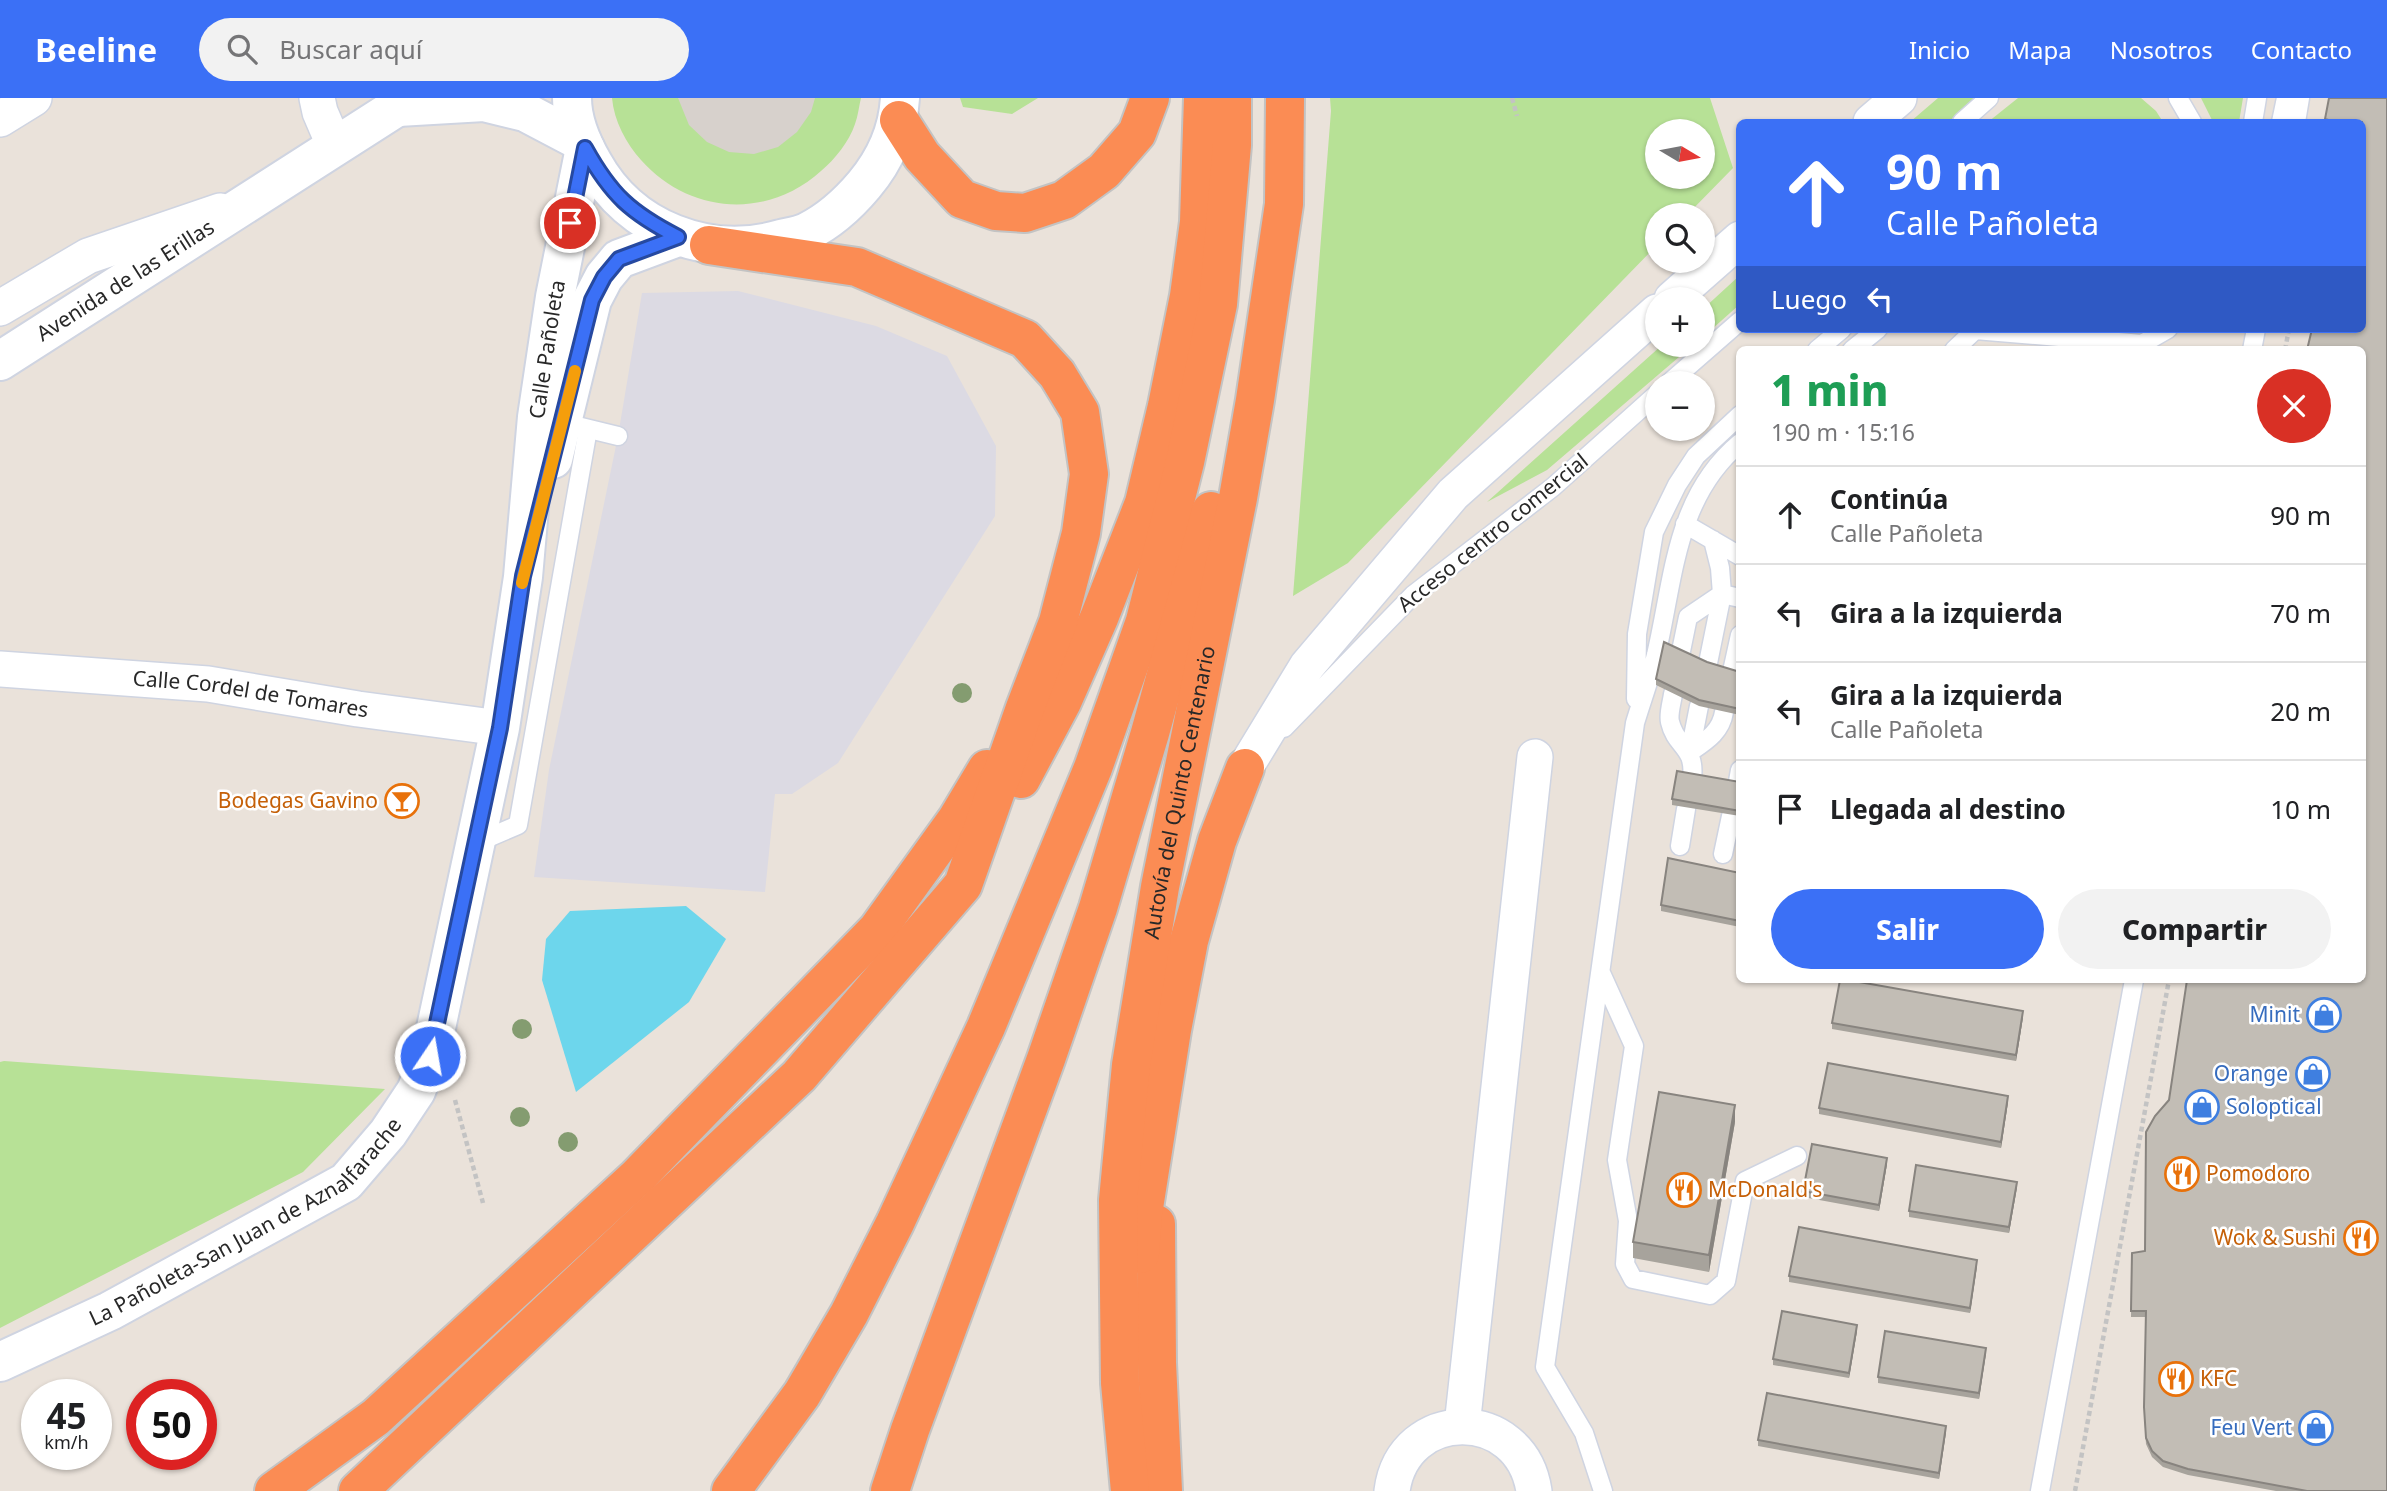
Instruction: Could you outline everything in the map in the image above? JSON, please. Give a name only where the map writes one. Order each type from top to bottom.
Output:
[{"type":"highway","points":[[900,109],[922,156],[962,200],[996,211],[1025,213],[1064,200],[1104,171],[1137,133],[1150,98]]},
{"type":"highway","points":[[358,1491],[799,1076],[963,886],[1062,702],[1099,618],[1144,503],[1189,296],[1199,222],[1203,98]]},
{"type":"highway","points":[[732,1491],[802,1394],[849,1314],[895,1223],[986,1027],[1093,768],[1145,621],[1185,462],[1215,318],[1232,145],[1232,98]]},
{"type":"highway","name":"Autovía del Quinto Centenario","points":[[1130,1491],[1120,1383],[1118,1200],[1131,1065],[1160,887],[1238,498],[1269,312],[1284,204],[1285,98]]},
{"type":"highway","points":[[890,1491],[1098,908],[1179,634],[1219,481],[1260,258],[1284,204]]},
{"type":"highway","points":[[693,241],[858,267],[1025,340],[1057,374],[1080,412],[1089,474],[1082,533],[1058,622],[963,886]]},
{"type":"highway","points":[[274,1491],[376,1417],[637,1177],[877,930],[957,819],[1025,708]]},
{"type":"highway","points":[[1137,1491],[1136,1299],[1143,1214],[1189,942],[1217,841],[1245,768]]},
{"type":"highway","points":[[1163,1491],[1157,1363],[1156,1229],[1172,1030]]},
{"type":"highway","points":[[1108,1491],[1101,1393],[1118,1200]]},
{"type":"main road","points":[[572,98],[583,145],[601,177],[622,202],[649,222],[693,241],[758,246],[807,232],[848,205],[879,166],[900,109]]},
{"type":"main road","name":"Avenida de las Erillas","points":[[0,361],[405,102],[484,102],[525,112],[583,145]]},
{"type":"main road","name":"Calle Pañoleta","points":[[563,423],[555,297],[583,145]]},
{"type":"main road","name":"Calle Pañoleta","points":[[523,576],[592,300],[604,277],[619,259],[693,241]]},
{"type":"main road","name":"La Pañoleta-San Juan de Aznalfarache","points":[[0,1362],[110,1311],[346,1182],[388,1133],[416,1091],[430,1056],[500,728],[523,576]]},
{"type":"street","points":[[0,119],[34,98]]},
{"type":"street","points":[[317,98],[335,147]]},
{"type":"street","points":[[1874,119],[1899,98]]},
{"type":"street","name":"Avenida de las Erillas","points":[[0,308],[88,256],[250,200]]},
{"type":"street","points":[[1686,287],[1736,243]]},
{"type":"street","points":[[1245,768],[1307,666],[1453,494],[1645,323]]},
{"type":"street","name":"Calle Cordel de Tomares","points":[[0,669],[208,684],[358,709],[500,728]]},
{"type":"street","points":[[1462,1426],[1535,757]]},
{"type":"street","points":[[1392,1491],[1403,1458],[1419,1441],[1439,1430],[1462,1426],[1485,1429],[1505,1439],[1521,1455],[1532,1476],[1534,1491]]},
{"type":"lane","points":[[1965,119],[1989,98]]},
{"type":"lane","points":[[2178,98],[2190,119]]},
{"type":"lane","points":[[2254,119],[2257,98]]},
{"type":"lane","points":[[2282,119],[2286,98]]},
{"type":"lane","points":[[2296,119],[2300,98]]},
{"type":"lane","points":[[1683,371],[1736,324]]},
{"type":"lane","points":[[1822,346],[1837,333]]},
{"type":"lane","points":[[1857,346],[1873,333]]},
{"type":"lane","points":[[1958,346],[1972,333]]},
{"type":"lane","points":[[2011,333],[2142,344],[2161,333]]},
{"type":"lane","name":"Acceso centro comercial","points":[[1245,768],[1413,595],[1553,487],[1645,405]]},
{"type":"lane","points":[[1603,1491],[1584,1433],[1545,1367],[1635,723],[1637,634],[1654,532],[1671,496],[1696,456],[1736,419]]},
{"type":"lane","points":[[475,844],[518,825],[563,423],[618,436]]},
{"type":"lane","points":[[1635,723],[1656,655],[1677,547],[1689,510],[1706,482],[1736,448]]},
{"type":"lane","points":[[1685,524],[1736,554]]},
{"type":"lane","points":[[1707,668],[1731,596],[1713,540]]},
{"type":"lane","points":[[1680,656],[1688,617],[1731,596]]},
{"type":"lane","points":[[1731,676],[1736,653]]},
{"type":"lane","points":[[1674,694],[1670,720],[1676,736],[1690,752],[1694,765],[1692,779]]},
{"type":"lane","points":[[1690,752],[1699,706]]},
{"type":"lane","points":[[1690,752],[1705,742],[1722,724],[1724,712]]},
{"type":"lane","points":[[1680,846],[1686,808]]},
{"type":"lane","points":[[1723,854],[1731,816]]},
{"type":"lane","points":[[1601,973],[1634,1046],[1617,1160],[1628,1221],[1625,1264],[1633,1279],[1710,1295],[1726,1281],[1745,1181],[1797,1156]]},
{"type":"lane","points":[[2040,1491],[2133,983]]},
{"type":"path","points":[[1512,98],[1517,116]]},
{"type":"path","points":[[2075,1491],[2168,983]]},
{"type":"path","points":[[453,1092],[483,1203]]},
{"type":"shaded area","points":[[678,98],[815,98],[811,112],[797,132],[778,147],[754,154],[729,152],[707,142],[689,125]]},
{"type":"shaded area","points":[[738,291],[876,326],[947,356],[996,446],[995,516],[838,763],[792,794],[775,794],[765,892],[534,877],[549,770],[618,436],[642,293]]},
{"type":"green space","points":[[612,98],[861,98],[849,137],[821,171],[800,187],[777,198],[729,204],[705,200],[660,178],[630,146],[615,115]]},
{"type":"green space","points":[[960,98],[1038,98],[1012,114],[963,107]]},
{"type":"green space","points":[[1330,98],[1710,98],[1733,168],[1715,186],[1715,119],[1645,119],[1645,189],[1712,189],[1699,203],[1645,203],[1645,257],[1348,563],[1293,596]]},
{"type":"green space","points":[[1938,98],[1981,98],[1956,119],[1914,119]]},
{"type":"green space","points":[[2018,98],[2141,98],[2161,119],[1992,119]]},
{"type":"green space","points":[[2201,98],[2243,98],[2240,119],[2212,119]]},
{"type":"green space","points":[[1736,279],[1736,308],[1715,326],[1715,298]]},
{"type":"green space","points":[[1649,357],[1679,357],[1663,371],[1645,371],[1645,386],[1547,470],[1487,502]]},
{"type":"green space","points":[[0,1062],[385,1089],[303,1172],[0,1328]]},
{"type":"water","points":[[686,906],[726,939],[689,1002],[576,1092],[542,980],[546,939],[570,911]]},
{"type":"building","points":[[2329,98],[2387,98],[2387,1491],[2307,1491],[2188,1469],[2163,1461],[2152,1451],[2146,1438],[2146,1311],[2131,1311],[2132,1253],[2145,1251],[2146,1132],[2169,1100],[2187,983],[2366,983],[2366,346],[2308,346],[2311,333],[2366,333],[2366,119],[2325,119]]},
{"type":"building","points":[[1664,642],[1707,662],[1736,671],[1736,708],[1699,700],[1656,679]]},
{"type":"building","points":[[1677,771],[1736,781],[1736,810],[1672,799]]},
{"type":"building","points":[[1668,858],[1736,872],[1736,920],[1661,905]]},
{"type":"building","points":[[1839,983],[1865,983],[2023,1011],[2016,1055],[1832,1023]]},
{"type":"building","points":[[1828,1063],[2008,1096],[2001,1142],[1819,1108]]},
{"type":"building","name":"McDonald's","points":[[1659,1092],[1735,1105],[1709,1255],[1633,1242]]},
{"type":"building","points":[[1812,1144],[1887,1158],[1879,1205],[1803,1191]]},
{"type":"building","points":[[1916,1165],[2017,1182],[2009,1227],[1909,1211]]},
{"type":"building","points":[[1799,1227],[1977,1260],[1970,1308],[1789,1276]]},
{"type":"building","points":[[1782,1311],[1857,1325],[1849,1373],[1773,1359]]},
{"type":"building","points":[[1885,1331],[1986,1348],[1979,1393],[1878,1377]]},
{"type":"building","points":[[1767,1393],[1946,1426],[1939,1473],[1758,1440]]},
{"type":"slow traffic","points":[[522,583],[575,371]]},
{"type":"place","name":"Bodegas Gavino","points":[[402,801]]},
{"type":"place","name":"Minit","points":[[2324,1015]]},
{"type":"place","name":"Orange","points":[[2313,1074]]},
{"type":"place","name":"Soloptical","points":[[2202,1107]]},
{"type":"place","name":"Pomodoro","points":[[2182,1174]]},
{"type":"place","name":"McDonald's","points":[[1684,1190]]},
{"type":"place","name":"Wok & Sushi","points":[[2361,1238]]},
{"type":"place","name":"KFC","points":[[2176,1379]]},
{"type":"place","name":"Feu Vert","points":[[2316,1428]]},
{"type":"route","points":[[430,1056],[500,728],[523,576],[592,300],[604,277],[619,259],[678,237],[649,222],[622,202],[601,177],[585,148],[570,223]]}]
